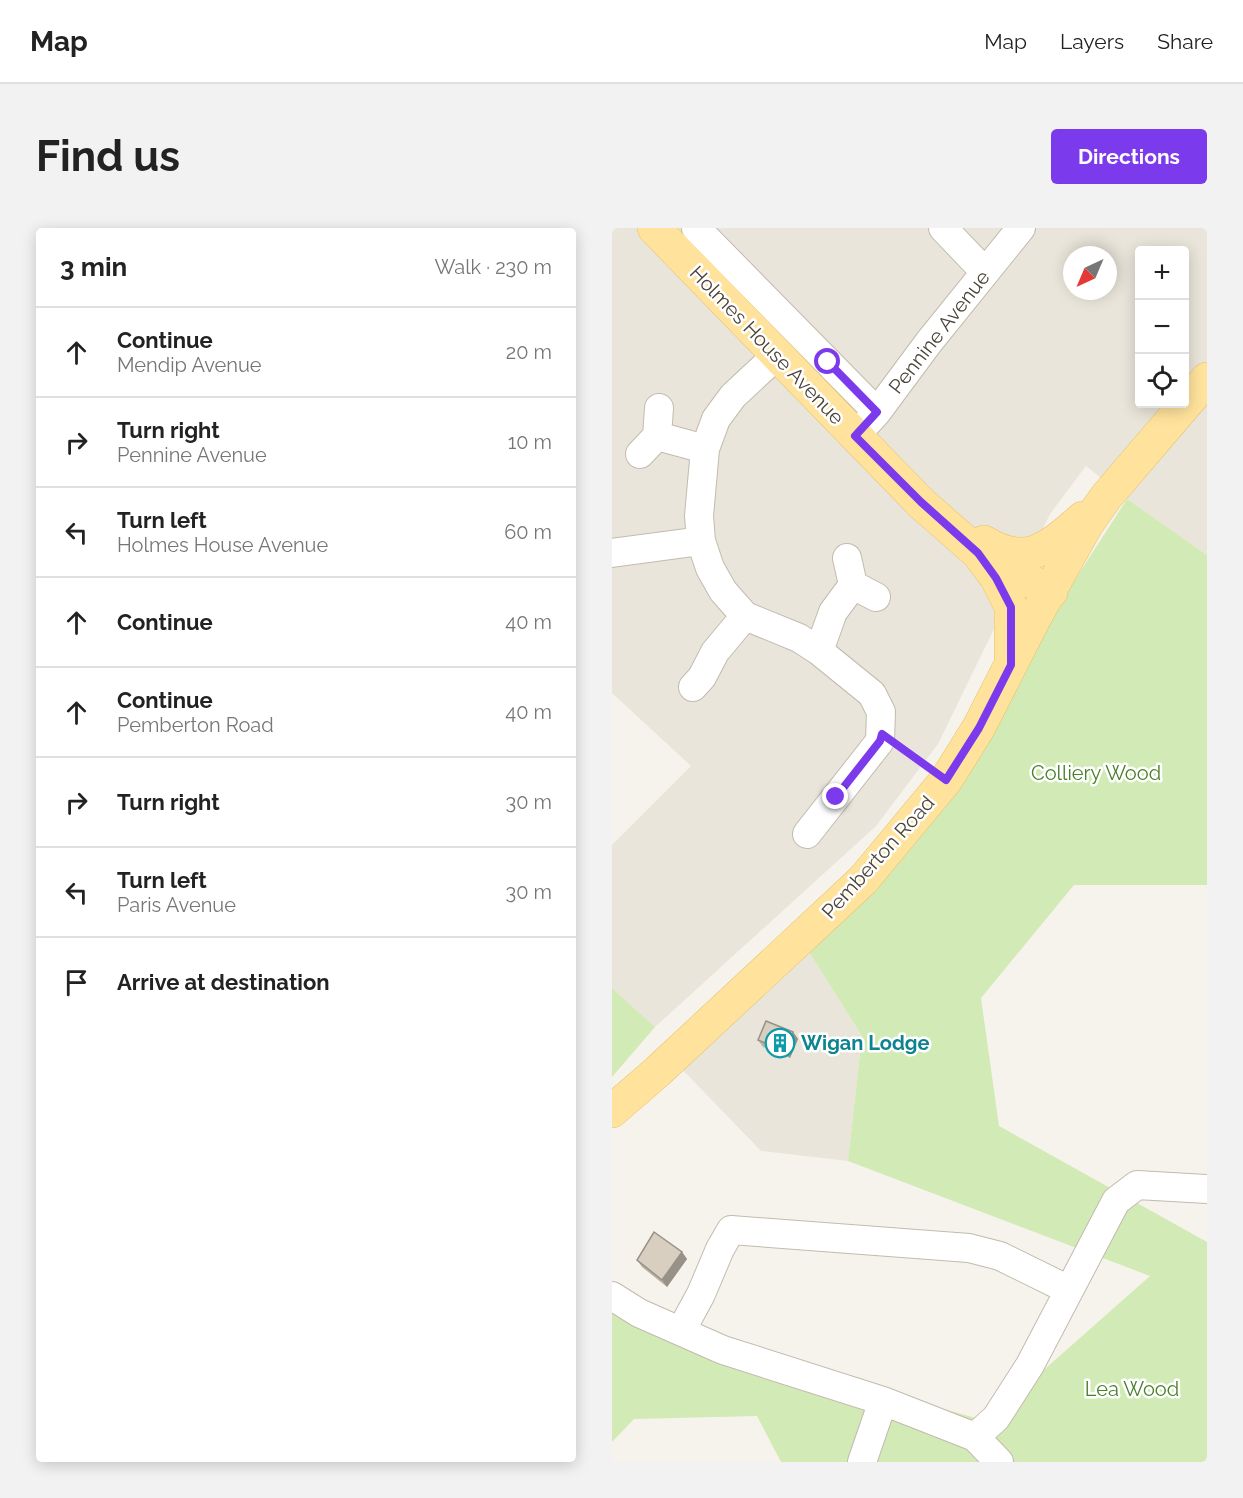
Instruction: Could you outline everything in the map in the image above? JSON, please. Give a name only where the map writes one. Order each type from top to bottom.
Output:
[{"type":"main road","name":"Holmes House Avenue","points":[[654,228],[921,502],[978,553],[1051,592]]},
{"type":"main road","name":"Pemberton Road","points":[[612,1111],[862,880],[946,780],[979,728],[1072,551],[1106,497],[1207,379]]},
{"type":"main road","points":[[921,502],[1000,551],[1011,555],[1025,555],[1061,537],[1106,497]]},
{"type":"main road","points":[[978,553],[996,578],[1011,607],[1011,665]]},
{"type":"street","points":[[696,228],[877,412]]},
{"type":"street","points":[[943,228],[985,272]]},
{"type":"street","name":"Pennine Avenue","points":[[855,436],[877,412],[1021,228]]},
{"type":"street","points":[[777,354],[733,396],[716,419],[705,449],[699,516],[701,541],[710,568],[723,591],[745,616],[799,639],[819,651],[872,694],[881,712],[880,741],[807,834]]},
{"type":"street","points":[[659,408],[648,445],[705,449]]},
{"type":"street","points":[[612,552],[701,541]]},
{"type":"street","points":[[819,651],[833,612],[858,580]]},
{"type":"street","points":[[693,687],[702,677],[715,652],[745,616]]},
{"type":"street","points":[[975,1437],[996,1418],[1030,1365],[1116,1201],[1137,1185],[1207,1190]]},
{"type":"street","points":[[1173,1188],[1207,1208]]},
{"type":"street","points":[[681,1331],[731,1230],[969,1248],[1000,1256],[1068,1290]]},
{"type":"street","points":[[612,1296],[639,1313],[723,1350],[883,1401],[975,1437],[999,1462]]},
{"type":"street","points":[[862,1462],[883,1401]]},
{"type":"path","points":[[882,734],[946,780]]},
{"type":"shaded area","points":[[612,228],[1207,228],[1207,555],[1127,499],[1086,466],[1050,514],[938,744],[876,826],[655,1027],[612,988],[612,845],[691,766],[612,693]]},
{"type":"shaded area","points":[[804,944],[862,1036],[848,1161],[761,1151],[677,1064]]},
{"type":"green space","name":"Colliery Wood","points":[[1127,499],[1207,555],[1207,885],[1074,885],[981,998],[999,1126],[1207,1242],[1207,1462],[781,1462],[757,1416],[634,1419],[612,1442],[612,1285],[658,1328],[986,1421],[1150,1276],[848,1161],[862,1036],[804,944],[956,794],[1071,586]]},
{"type":"green space","points":[[612,988],[655,1027],[612,1077]]},
{"type":"building","points":[[766,1021],[793,1032],[785,1051],[758,1040]]},
{"type":"building","points":[[654,1232],[682,1252],[662,1280],[637,1260]]},
{"type":"place","name":"Wigan Lodge","points":[[780,1043]]},
{"type":"route","points":[[828,362],[877,412],[855,436],[921,502],[978,553],[996,578],[1011,607],[1012,616],[1011,665],[979,728],[946,780],[882,734],[880,741],[836,797]]},
{"type":"park label","name":"Lea Wood","points":[[1132,1389]]}]
